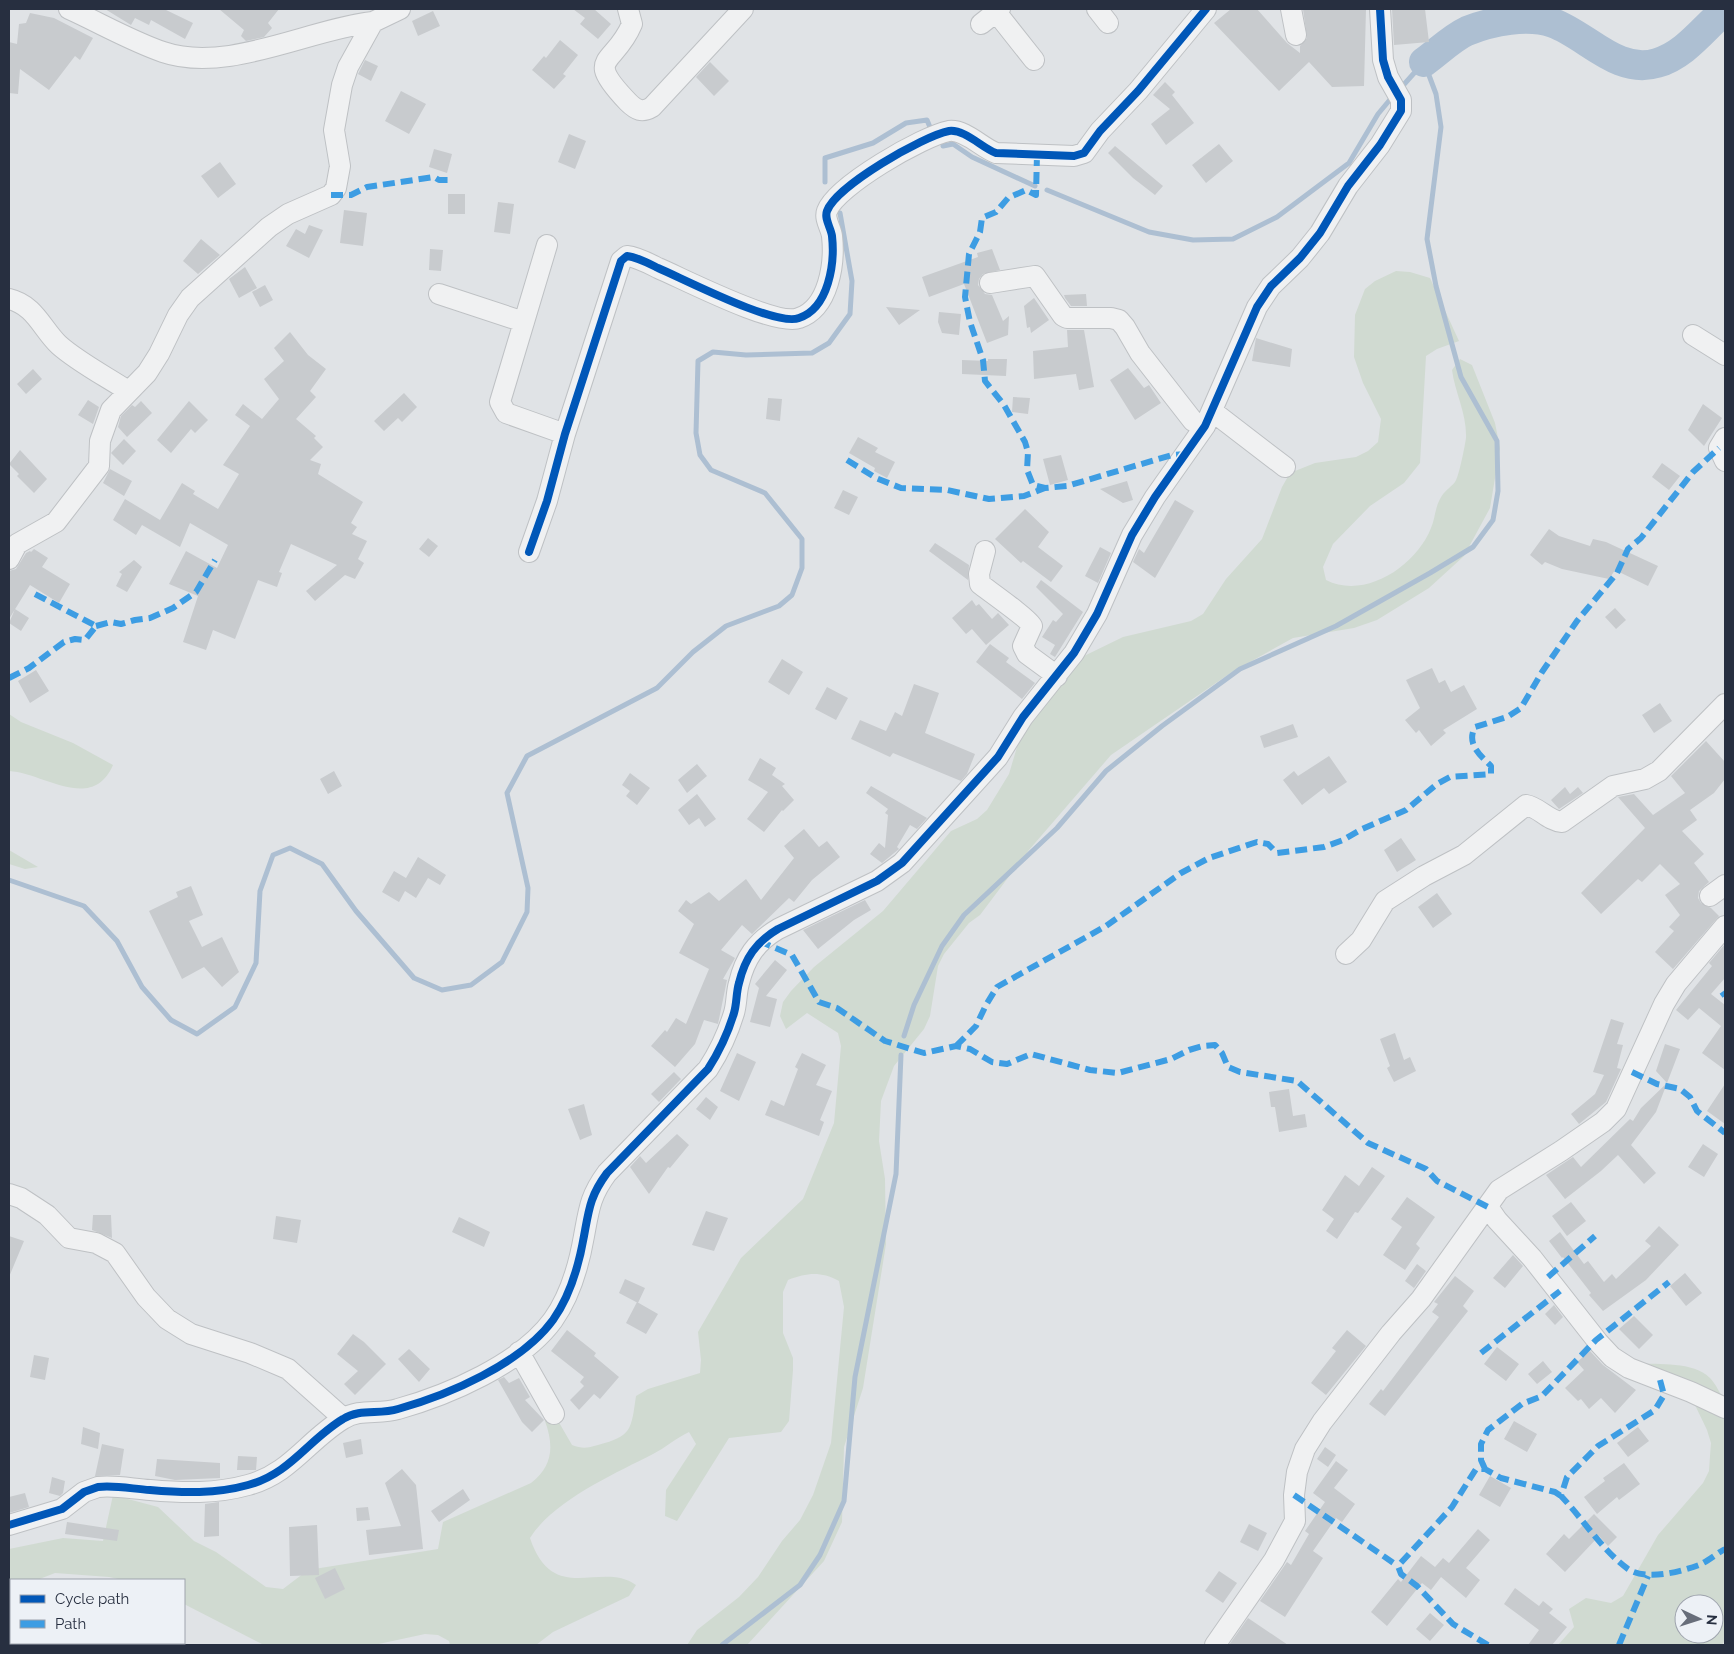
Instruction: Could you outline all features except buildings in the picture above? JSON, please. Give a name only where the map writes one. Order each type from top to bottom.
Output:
[{"type":"street","points":[[69,9],[164,53],[193,57],[252,53],[354,24],[373,22],[400,9]]},
{"type":"street","points":[[628,9],[632,24],[606,61],[605,74],[608,81],[639,111],[646,111],[652,107],[741,10]]},
{"type":"street","points":[[529,552],[547,501],[565,434],[621,261],[626,256],[761,313],[786,320],[799,318],[820,302],[833,259],[832,234],[826,217],[827,209],[841,193],[867,171],[930,138],[950,131],[959,132],[985,149],[996,153],[1074,156],[1084,153],[1100,131],[1138,91],[1206,9]]},
{"type":"street","points":[[1290,9],[1296,35]]},
{"type":"street","points":[[9,1525],[62,1509],[84,1492],[98,1486],[194,1493],[250,1485],[282,1470],[343,1418],[356,1412],[396,1410],[449,1391],[483,1374],[518,1352],[544,1331],[563,1303],[578,1265],[587,1213],[596,1188],[607,1173],[708,1069],[718,1053],[734,1012],[739,982],[752,948],[764,936],[878,880],[902,863],[998,757],[1023,717],[1074,653],[1095,618],[1137,527],[1155,497],[1209,419],[1257,307],[1271,286],[1300,258],[1320,233],[1348,186],[1401,111],[1401,100],[1388,77],[1380,39],[1380,9]]},
{"type":"street","points":[[992,15],[1034,60]]},
{"type":"street","points":[[9,559],[17,544],[56,522],[100,466],[100,441],[111,410],[147,373],[178,315],[190,298],[269,228],[304,206],[331,195],[336,188],[340,166],[334,130],[342,85],[348,67],[373,22]]},
{"type":"street","points":[[547,245],[500,402],[506,413],[565,434]]},
{"type":"street","points":[[990,283],[1035,276],[1063,316],[1068,318],[1111,318],[1119,320],[1126,327],[1140,353],[1193,421],[1209,419],[1285,467]]},
{"type":"street","points":[[439,294],[524,322]]},
{"type":"street","points":[[9,299],[18,301],[38,317],[59,345],[128,391]]},
{"type":"street","points":[[1693,334],[1725,355]]},
{"type":"street","points":[[1725,438],[1719,448],[1725,461]]},
{"type":"street","points":[[985,551],[979,574],[980,584],[1018,614],[1030,621],[1032,626],[1023,646],[1027,654],[1057,676]]},
{"type":"street","points":[[1346,954],[1361,940],[1385,901],[1424,876],[1464,855],[1526,805],[1533,806],[1552,819],[1562,822],[1613,786],[1645,779],[1659,771],[1725,704]]},
{"type":"street","points":[[1215,1645],[1274,1560],[1295,1521],[1294,1495],[1297,1472],[1305,1448],[1322,1422],[1391,1333],[1422,1299],[1500,1190],[1603,1122],[1616,1109],[1664,1004],[1676,984],[1725,926]]},
{"type":"street","points":[[9,1194],[21,1198],[46,1215],[70,1238],[96,1243],[114,1253],[146,1297],[167,1319],[191,1334],[250,1353],[288,1369],[343,1418]]},
{"type":"street","points":[[1488,1207],[1496,1220],[1560,1291],[1598,1342],[1612,1356],[1629,1368],[1691,1392],[1725,1408]]},
{"type":"street","points":[[518,1352],[554,1414]]},
{"type":"shaded area","points":[[1396,271],[1410,272],[1430,278],[1459,341],[1437,349],[1426,356],[1420,463],[1404,483],[1370,506],[1333,544],[1323,567],[1326,580],[1341,585],[1357,586],[1388,576],[1414,555],[1424,542],[1432,525],[1440,499],[1457,479],[1463,454],[1466,429],[1452,370],[1460,359],[1472,365],[1495,423],[1500,448],[1490,508],[1464,556],[1429,588],[1377,620],[1354,628],[1293,638],[1232,672],[1111,755],[1029,850],[980,915],[969,923],[944,954],[938,966],[930,1016],[924,1029],[894,1066],[881,1101],[879,1141],[885,1179],[886,1244],[863,1388],[844,1447],[842,1522],[824,1561],[747,1645],[687,1645],[697,1630],[739,1597],[758,1577],[782,1541],[800,1520],[813,1495],[831,1443],[844,1307],[839,1281],[820,1274],[801,1276],[788,1280],[783,1292],[783,1333],[793,1358],[793,1370],[789,1421],[781,1432],[729,1438],[677,1521],[665,1516],[666,1490],[696,1444],[689,1432],[657,1452],[569,1500],[553,1512],[530,1538],[540,1559],[551,1571],[564,1577],[608,1577],[622,1579],[636,1585],[629,1596],[553,1632],[536,1645],[450,1645],[449,1641],[438,1635],[425,1634],[374,1645],[264,1645],[185,1605],[185,1579],[118,1579],[55,1573],[40,1579],[10,1579],[9,1597],[9,1549],[63,1538],[103,1541],[113,1495],[158,1507],[194,1541],[216,1552],[266,1587],[283,1589],[308,1570],[438,1549],[443,1522],[531,1483],[544,1470],[550,1455],[550,1439],[545,1421],[557,1419],[572,1445],[582,1448],[609,1442],[624,1435],[628,1430],[633,1417],[636,1396],[648,1389],[700,1373],[701,1360],[698,1332],[741,1258],[803,1199],[834,1123],[841,1046],[838,1033],[807,1013],[786,1029],[780,1016],[783,1002],[814,967],[883,911],[951,831],[977,819],[987,810],[1009,774],[1017,747],[1030,722],[1084,656],[1123,637],[1191,621],[1203,614],[1226,579],[1262,539],[1282,487],[1290,473],[1315,463],[1356,457],[1368,451],[1378,442],[1381,419],[1363,383],[1354,357],[1355,315],[1365,289],[1375,281]]},
{"type":"shaded area","points":[[9,714],[21,722],[73,743],[113,765],[104,779],[93,786],[80,789],[66,787],[23,773],[9,771]]},
{"type":"shaded area","points":[[9,850],[38,867],[25,869],[9,864]]},
{"type":"shaded area","points":[[1637,1363],[1685,1366],[1695,1369],[1710,1378],[1725,1401],[1724,1642],[1724,1594],[1674,1594],[1674,1644],[1722,1645],[1558,1645],[1574,1627],[1569,1609],[1586,1598],[1611,1603],[1623,1596],[1658,1535],[1703,1483],[1709,1471],[1711,1443],[1695,1405]]},
{"type":"waterway","points":[[1424,62],[1450,41],[1467,31],[1487,24],[1533,19],[1553,23],[1566,29],[1615,59],[1629,64],[1657,63],[1685,48],[1725,10]]},
{"type":"waterway","points":[[904,1036],[914,1005],[942,946],[964,915],[1057,828],[1106,771],[1162,726],[1240,669],[1336,626],[1430,573],[1473,547],[1493,520],[1498,491],[1497,441],[1461,377],[1436,286],[1427,239],[1441,127],[1436,94],[1424,62],[1399,90]]},
{"type":"waterway","points":[[1047,190],[1149,232],[1193,240],[1233,239],[1277,217],[1349,163],[1378,114],[1393,96]]},
{"type":"waterway","points":[[825,182],[825,158],[873,143],[906,123],[927,120],[932,132]]},
{"type":"waterway","points":[[943,146],[953,144],[972,157],[1035,186]]},
{"type":"waterway","points":[[9,880],[84,906],[117,941],[142,987],[171,1020],[197,1034],[235,1007],[256,963],[260,891],[273,855],[290,848],[322,864],[356,911],[414,978],[442,990],[471,985],[502,962],[527,912],[528,888],[507,793],[527,756],[657,688],[693,652],[726,626],[779,606],[792,595],[802,568],[802,539],[765,493],[711,470],[700,455],[696,433],[698,361],[713,352],[746,355],[812,353],[829,343],[850,314],[852,281],[840,213]]},
{"type":"waterway","points":[[722,1645],[800,1585],[820,1555],[844,1501],[855,1377],[896,1174],[901,1055]]},
{"type":"marked path","points":[[1037,154],[1036,195],[1026,190],[1008,198],[996,212],[982,218],[980,232],[969,254],[965,297],[970,322],[983,360],[985,381],[1004,405],[1025,442],[1028,452],[1027,470],[1033,485],[1045,488],[1067,486],[1172,455],[1186,454]]},
{"type":"marked path","points":[[331,195],[351,195],[367,187],[434,177],[439,180],[450,180]]},
{"type":"marked path","points":[[956,1046],[976,1026],[997,987],[1106,926],[1181,873],[1209,858],[1257,842],[1268,844],[1277,853],[1324,847],[1406,810],[1437,784],[1450,777],[1491,774],[1491,766],[1473,744],[1472,739],[1475,727],[1507,717],[1521,708],[1542,672],[1577,621],[1617,573],[1628,549],[1641,538],[1693,472],[1719,448]]},
{"type":"marked path","points":[[847,460],[876,478],[901,488],[947,490],[989,499],[1024,496],[1045,488]]},
{"type":"marked path","points":[[96,626],[111,622],[121,624],[150,618],[173,608],[196,592],[215,560]]},
{"type":"marked path","points":[[9,678],[29,668],[64,642],[75,639],[85,640],[96,626],[33,593]]},
{"type":"marked path","points":[[759,941],[792,955],[819,1002],[837,1008],[885,1041],[924,1053],[956,1046],[970,1049],[992,1062],[1007,1064],[1031,1054],[1090,1070],[1118,1073],[1171,1059],[1189,1050],[1215,1045],[1222,1053],[1228,1067],[1240,1072],[1297,1081],[1368,1143],[1426,1169],[1437,1181],[1488,1207]]},
{"type":"marked path","points":[[1722,992],[1725,996]]},
{"type":"marked path","points":[[1632,1072],[1657,1084],[1680,1089],[1690,1097],[1697,1111],[1725,1133]]},
{"type":"marked path","points":[[1548,1277],[1595,1236]]},
{"type":"marked path","points":[[1485,1469],[1481,1460],[1481,1444],[1488,1430],[1522,1404],[1542,1396],[1596,1340],[1669,1282]]},
{"type":"marked path","points":[[1481,1353],[1560,1291]]},
{"type":"marked path","points":[[1660,1380],[1664,1395],[1655,1410],[1598,1446],[1567,1477],[1561,1496],[1601,1544],[1635,1573],[1653,1575],[1682,1570],[1699,1565],[1725,1549]]},
{"type":"marked path","points":[[1488,1645],[1453,1624],[1417,1586],[1401,1574],[1398,1566],[1452,1507],[1476,1469],[1485,1469],[1501,1478],[1555,1492],[1561,1496]]},
{"type":"marked path","points":[[1294,1495],[1398,1566]]},
{"type":"marked path","points":[[1619,1645],[1648,1576]]},
{"type":"cycle path","points":[[529,552],[547,501],[565,434],[621,261],[627,256],[642,260],[751,309],[771,316],[787,319],[799,318],[809,313],[817,305],[828,283],[833,247],[826,217],[827,211],[846,189],[863,176],[920,142],[949,131],[961,133],[996,153],[1074,156],[1084,153],[1100,131],[1138,91],[1206,9]]},
{"type":"cycle path","points":[[9,1525],[62,1509],[84,1492],[98,1487],[199,1492],[236,1488],[263,1480],[287,1465],[343,1419],[356,1414],[391,1411],[418,1403],[461,1386],[503,1364],[539,1336],[553,1320],[569,1291],[579,1258],[589,1210],[597,1189],[607,1173],[708,1069],[729,1028],[735,1009],[741,974],[752,951],[763,939],[778,929],[877,881],[902,863],[998,757],[1023,717],[1074,653],[1097,614],[1132,535],[1155,497],[1205,426],[1257,307],[1271,286],[1300,258],[1320,233],[1348,186],[1380,145],[1401,111],[1401,100],[1388,77],[1383,60],[1380,9]]}]
